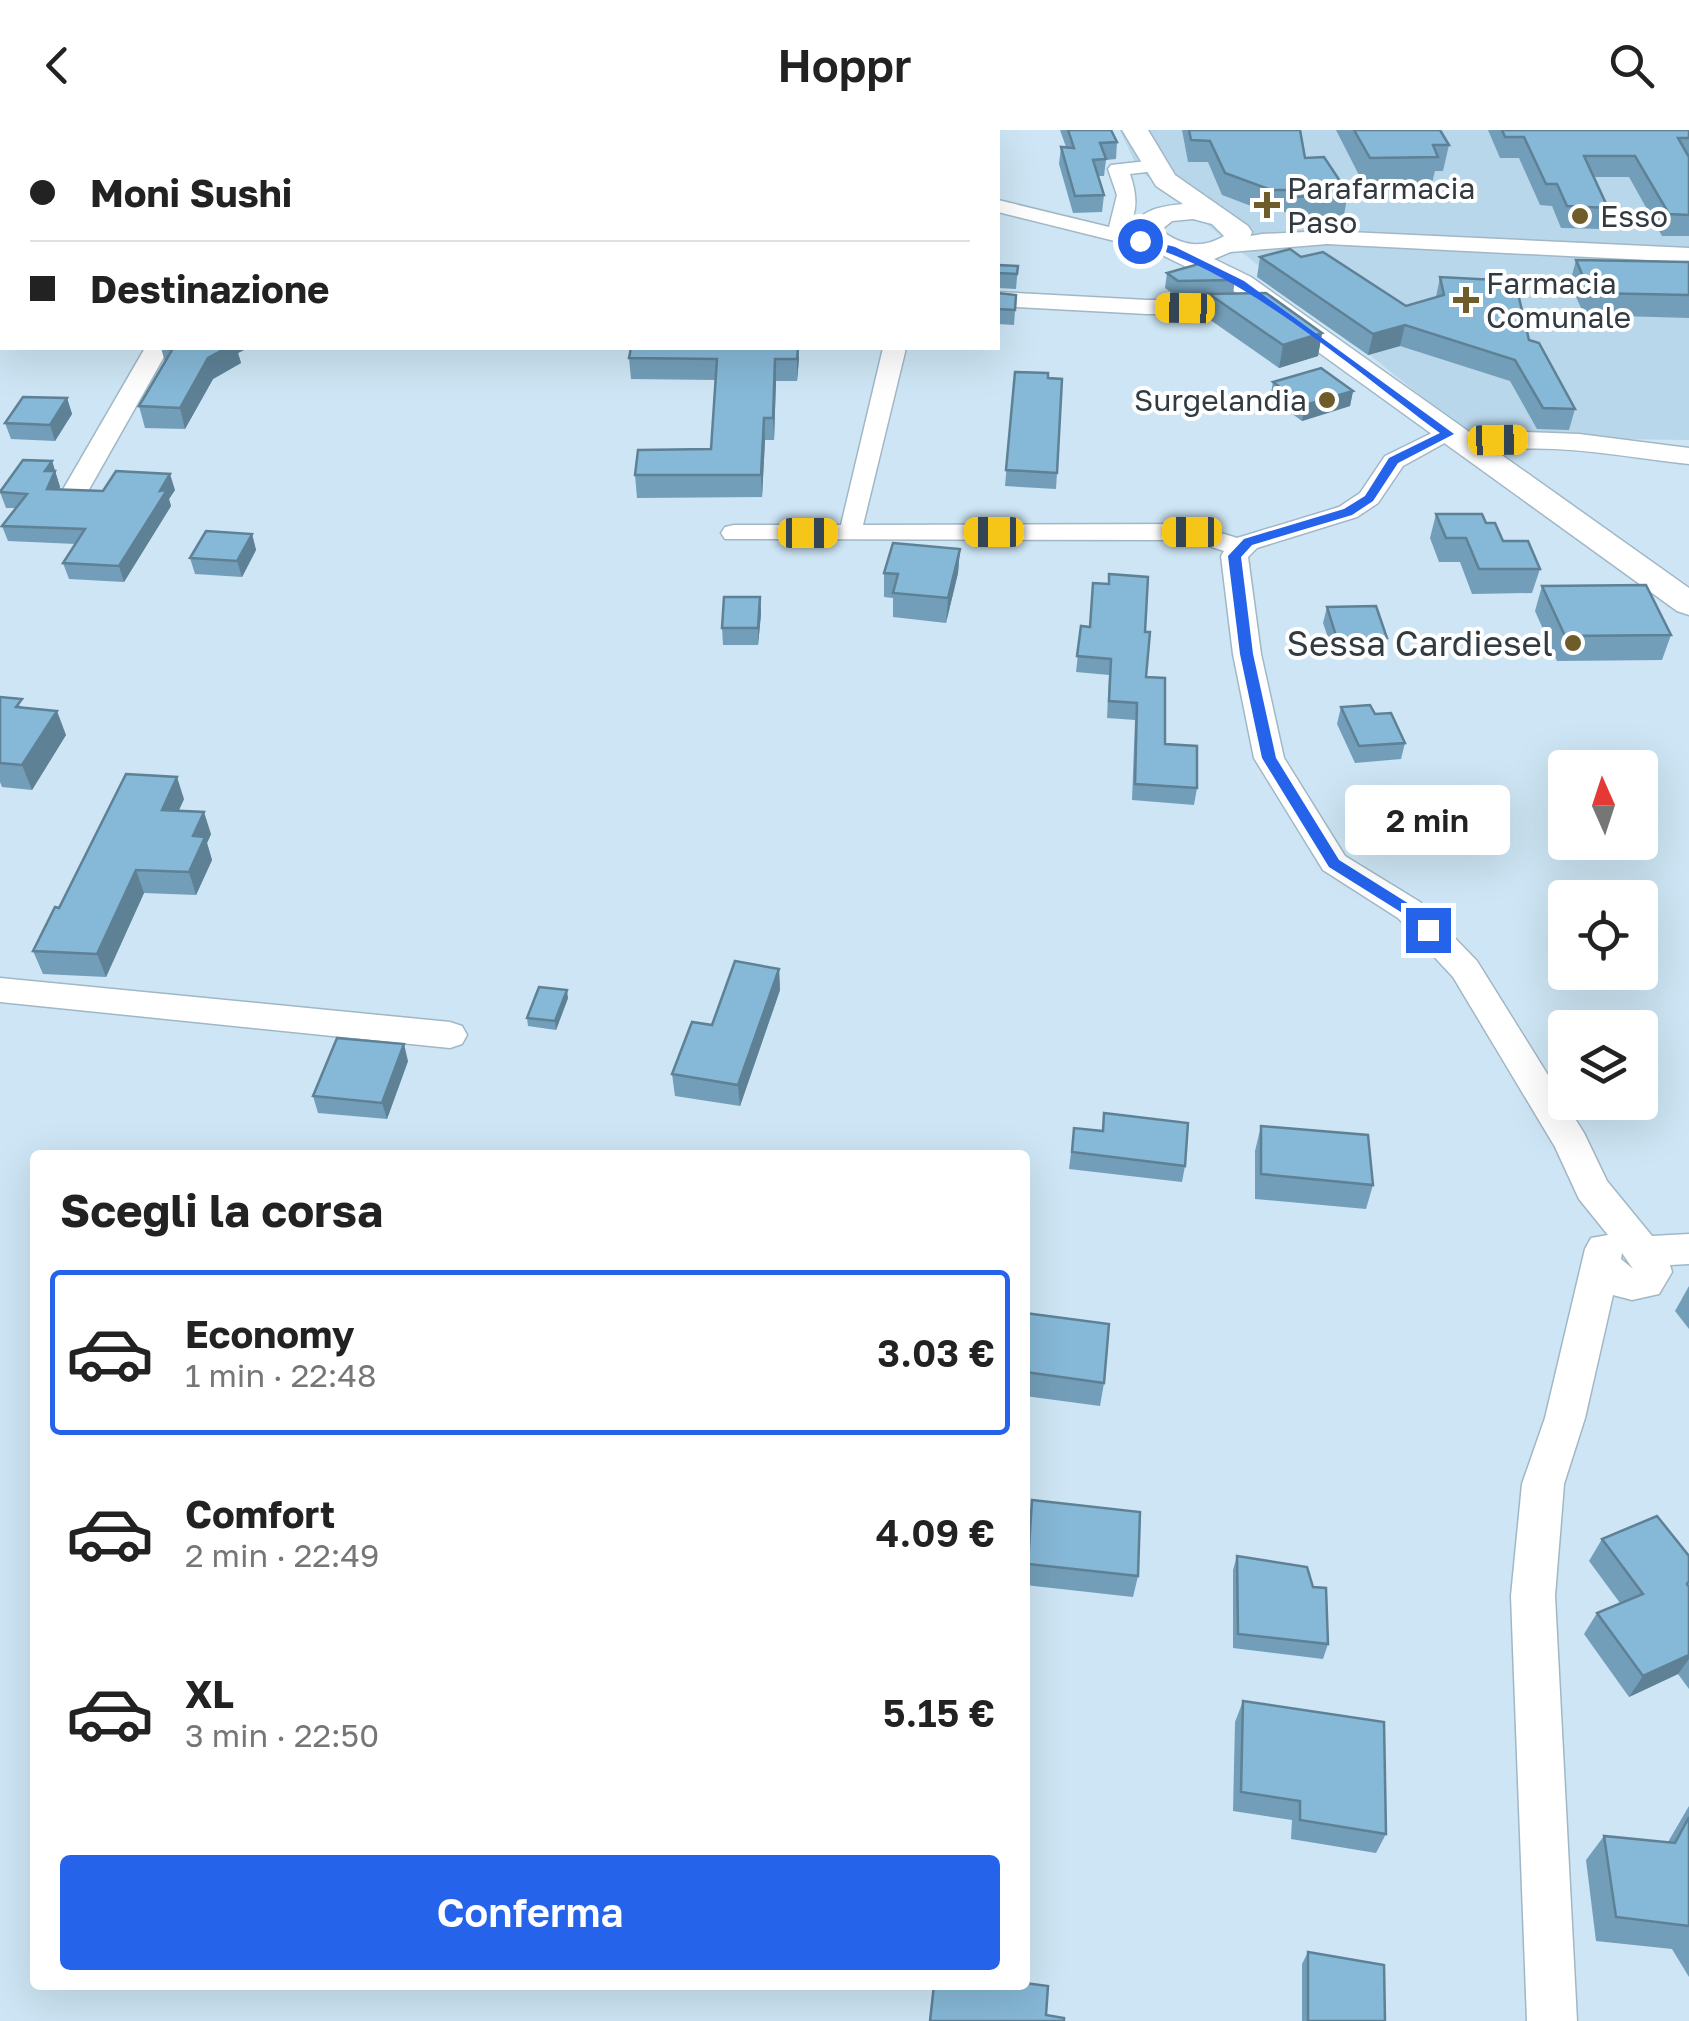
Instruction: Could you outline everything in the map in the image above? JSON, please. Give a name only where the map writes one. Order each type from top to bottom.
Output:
[{"type":"main road","points":[[1135,130],[1160,173],[1166,198],[1147,226],[1148,235],[1241,283]]},
{"type":"main road","points":[[1160,173],[1226,232]]},
{"type":"main road","points":[[1152,220],[1186,211],[1226,232]]},
{"type":"main road","points":[[1172,249],[1200,252],[1226,232]]},
{"type":"main road","points":[[1226,232],[1222,259],[1241,283],[1269,306],[1689,604]]},
{"type":"street","points":[[1119,226],[1127,194],[1118,169],[1160,173]]},
{"type":"street","points":[[1000,206],[1172,249]]},
{"type":"street","points":[[1078,226],[1119,226],[1152,220]]},
{"type":"street","points":[[1226,232],[1689,255]]},
{"type":"street","points":[[1000,299],[1147,307],[1269,306]]},
{"type":"street","points":[[74,493],[156,350]]},
{"type":"street","points":[[852,522],[894,350]]},
{"type":"street","points":[[1637,1263],[1592,1189],[1571,1143],[1465,969],[1409,910],[1334,863],[1269,758],[1247,654],[1234,556],[1248,542],[1348,512],[1369,498],[1394,460],[1459,441],[1572,438],[1640,452],[1689,456]]},
{"type":"street","points":[[734,534],[1192,532],[1240,548]]},
{"type":"street","points":[[0,990],[450,1035]]},
{"type":"street","points":[[1552,2021],[1533,1596],[1543,1484],[1565,1418],[1587,1330],[1637,1263],[1689,1249]]},
{"type":"shaded area","points":[[1120,130],[1689,130],[1689,440],[1472,437],[1138,169]]},
{"type":"building","points":[[1068,130],[1111,130],[1117,142],[1100,143],[1106,159],[1093,160],[1104,195],[1075,196],[1061,147],[1074,148]]},
{"type":"building","points":[[1189,130],[1300,130],[1305,158],[1324,157],[1348,193],[1296,197],[1290,190],[1271,190],[1225,173],[1210,141],[1191,140]]},
{"type":"building","points":[[1354,130],[1440,130],[1449,145],[1433,145],[1438,157],[1370,158]]},
{"type":"building","points":[[1502,130],[1689,130],[1689,138],[1678,138],[1689,157],[1689,215],[1669,214],[1635,156],[1584,156],[1608,208],[1567,206],[1557,184],[1546,184],[1524,137],[1505,137]]},
{"type":"building","points":[[1290,249],[1301,257],[1323,252],[1406,306],[1444,295],[1440,277],[1515,281],[1529,340],[1539,343],[1575,409],[1543,408],[1515,360],[1405,325],[1373,334],[1260,257]]},
{"type":"building","points":[[1576,260],[1689,262],[1689,295],[1590,293]]},
{"type":"building","points":[[1202,263],[1235,280],[1178,281],[1167,273]]},
{"type":"building","points":[[1000,265],[1018,266],[1017,274],[1000,273]]},
{"type":"building","points":[[1000,293],[1016,295],[1015,310],[1000,309]]},
{"type":"building","points":[[1266,293],[1322,333],[1283,345],[1209,294]]},
{"type":"building","points":[[172,350],[222,350],[208,358],[180,408],[139,406]]},
{"type":"building","points":[[631,350],[798,350],[797,359],[775,359],[773,418],[764,418],[761,475],[635,475],[638,450],[711,449],[717,359],[629,358]]},
{"type":"building","points":[[1321,368],[1353,391],[1305,405],[1273,382]]},
{"type":"building","points":[[1015,372],[1048,373],[1048,378],[1062,379],[1057,473],[1006,470]]},
{"type":"building","points":[[23,397],[67,398],[50,425],[5,423]]},
{"type":"building","points":[[23,460],[52,461],[45,471],[55,471],[47,489],[103,491],[116,471],[170,474],[160,491],[167,490],[119,566],[63,563],[85,529],[2,526],[27,494],[0,492]]},
{"type":"building","points":[[1436,514],[1482,514],[1486,523],[1495,523],[1503,541],[1528,541],[1540,569],[1479,569],[1466,538],[1446,538]]},
{"type":"building","points":[[206,531],[252,534],[237,561],[190,558]]},
{"type":"building","points":[[893,543],[960,549],[948,598],[893,593],[898,574],[884,573]]},
{"type":"building","points":[[1109,574],[1148,577],[1145,632],[1150,632],[1146,677],[1165,678],[1165,744],[1197,746],[1197,788],[1135,784],[1137,703],[1109,701],[1111,659],[1077,656],[1081,626],[1090,627],[1093,583],[1109,584]]},
{"type":"building","points":[[1646,585],[1671,635],[1565,636],[1542,586]]},
{"type":"building","points":[[724,597],[760,597],[758,628],[722,628]]},
{"type":"building","points":[[1376,606],[1387,638],[1337,639],[1327,607]]},
{"type":"building","points":[[0,697],[22,699],[16,707],[57,711],[22,765],[0,763]]},
{"type":"building","points":[[1370,705],[1375,714],[1391,713],[1405,743],[1359,746],[1341,707]]},
{"type":"building","points":[[126,774],[177,777],[162,810],[204,812],[193,836],[205,837],[189,872],[136,870],[97,954],[33,951],[55,907],[59,908]]},
{"type":"building","points":[[735,961],[779,969],[738,1085],[672,1074],[692,1022],[712,1025]]},
{"type":"building","points":[[539,987],[567,990],[555,1021],[527,1018]]},
{"type":"building","points":[[337,1038],[404,1044],[382,1103],[313,1096]]},
{"type":"building","points":[[1104,1113],[1188,1123],[1185,1166],[1072,1152],[1074,1128],[1103,1131]]},
{"type":"building","points":[[1261,1126],[1368,1135],[1373,1185],[1261,1174]]},
{"type":"building","points":[[1030,1314],[1109,1324],[1104,1383],[1030,1373]]},
{"type":"building","points":[[1032,1500],[1140,1512],[1138,1576],[1030,1564]]},
{"type":"building","points":[[1657,1516],[1689,1556],[1689,1655],[1643,1676],[1597,1613],[1643,1594],[1602,1539]]},
{"type":"building","points":[[1237,1556],[1307,1567],[1313,1587],[1326,1588],[1328,1644],[1238,1634]]},
{"type":"building","points":[[1243,1701],[1384,1722],[1386,1834],[1300,1820],[1300,1801],[1241,1792]]},
{"type":"building","points":[[1689,1817],[1689,1926],[1616,1917],[1604,1836],[1675,1843]]},
{"type":"building","points":[[1308,1952],[1384,1965],[1385,2021],[1308,2021]]},
{"type":"building","points":[[1030,1984],[1048,1986],[1046,2015],[1064,2018],[1064,2021],[930,2021],[933,1990],[1030,1990]]},
{"type":"place","name":"Parafarmacia Paso","points":[[1267,205]]},
{"type":"place","name":"Esso","points":[[1580,216]]},
{"type":"place","name":"Farmacia Comunale","points":[[1466,300]]},
{"type":"place","name":"Surgelandia","points":[[1327,400]]},
{"type":"place","name":"Sessa Cardiesel","points":[[1573,643]]},
{"type":"route","points":[[1140,241],[1172,249],[1241,283],[1448,434],[1394,460],[1369,498],[1348,512],[1248,542],[1234,556],[1247,654],[1269,758],[1334,863],[1409,910],[1428,930]]}]
